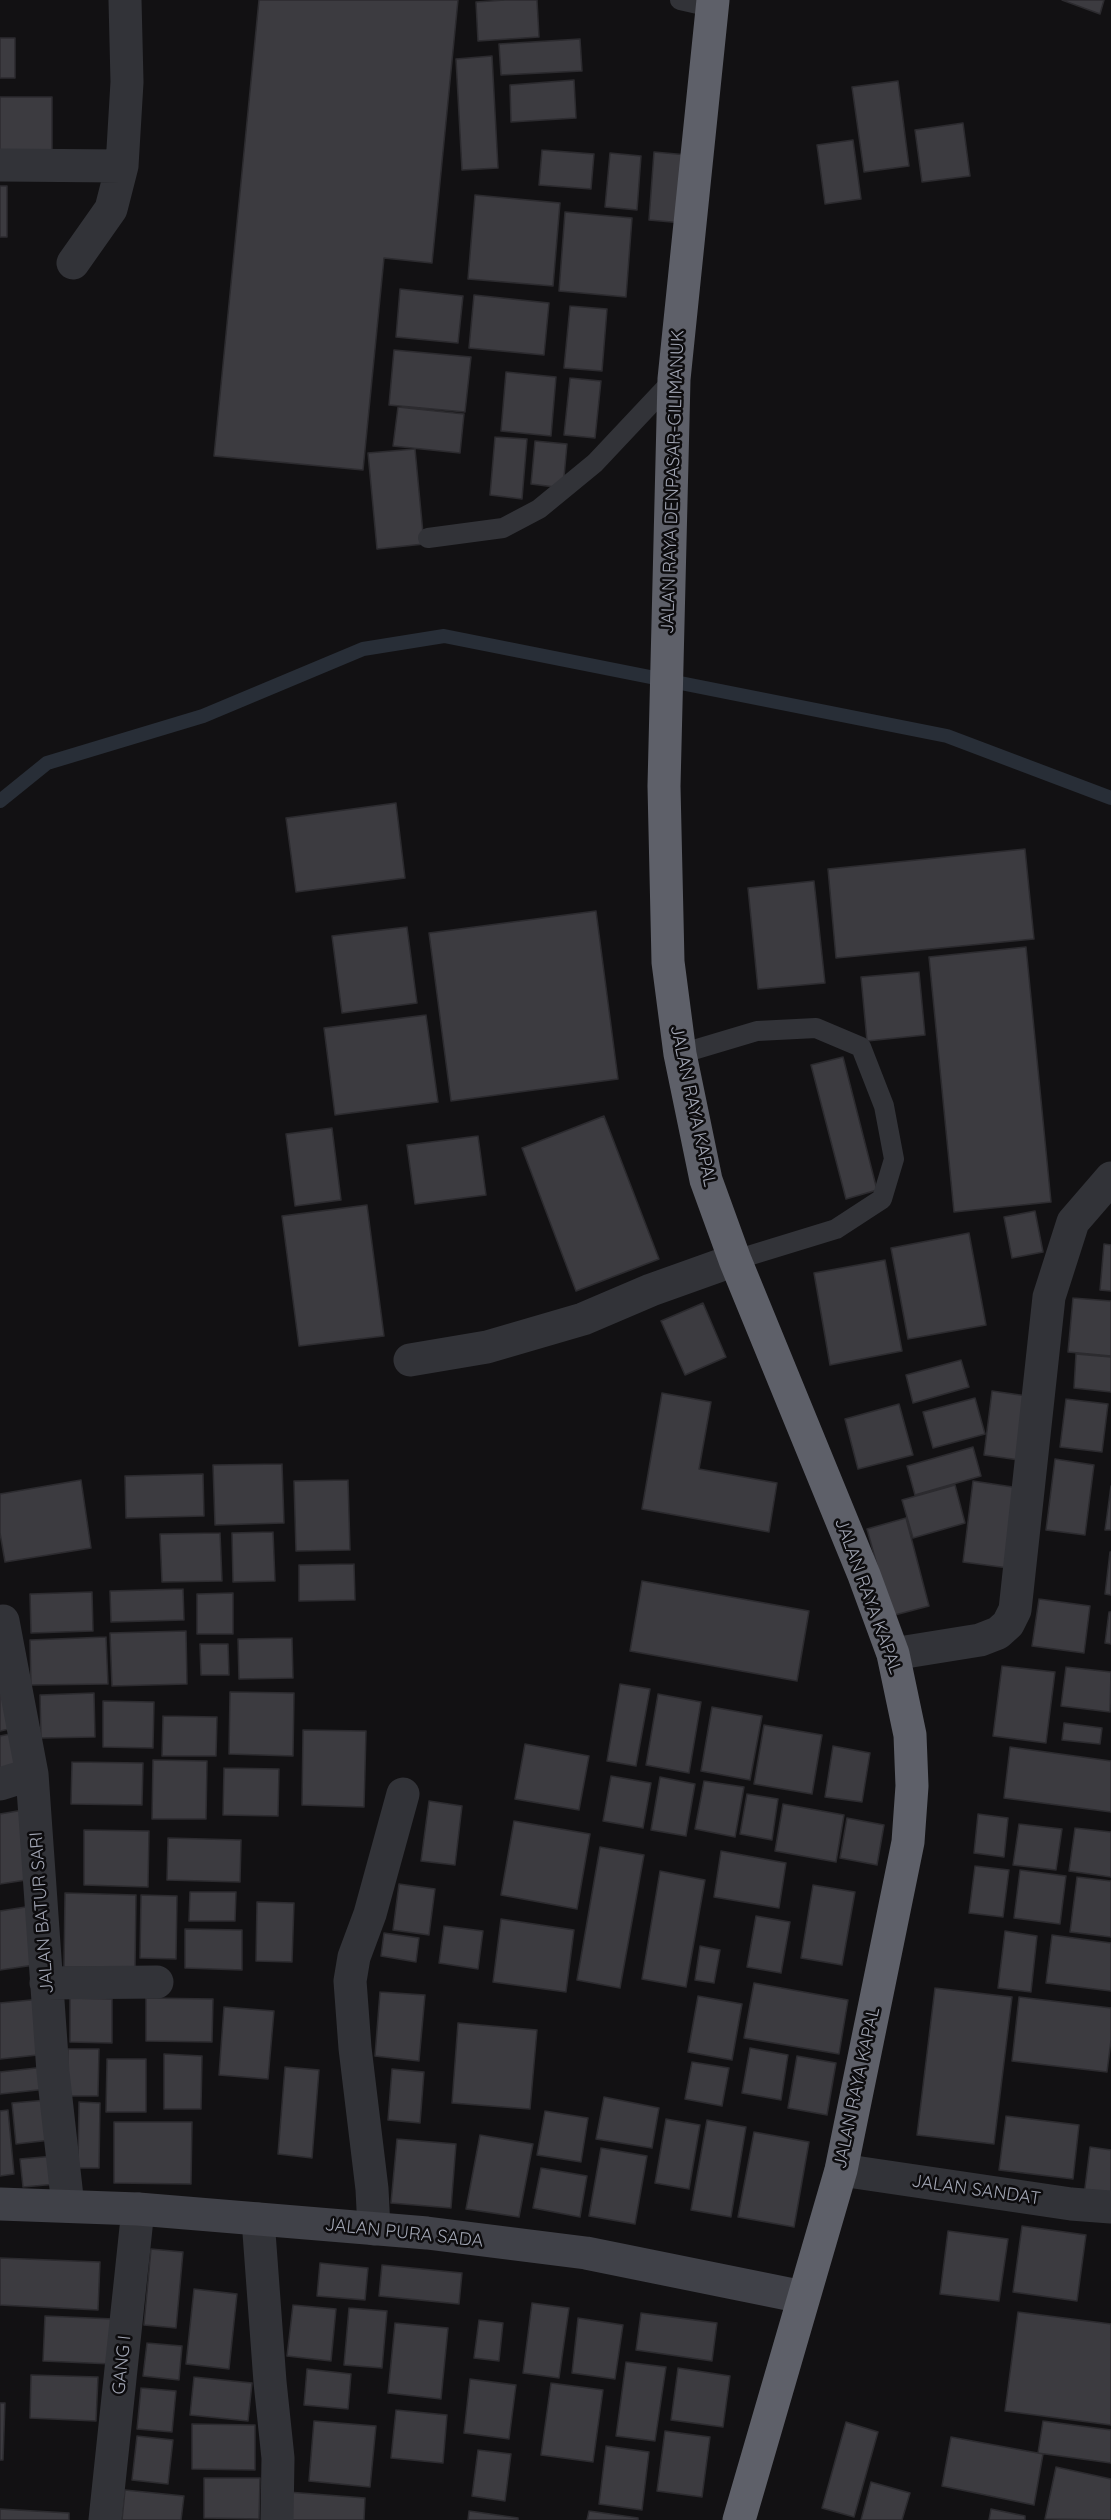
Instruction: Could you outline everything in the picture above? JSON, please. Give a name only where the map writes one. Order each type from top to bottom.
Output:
[{"type":"highway","name":"JALAN RAYA DENPASAR-GILIMANUK","points":[[664,786],[674,379],[712,3]]},
{"type":"highway","name":"JALAN RAYA KAPAL","points":[[664,786],[668,962],[680,1054],[706,1180],[735,1260],[864,1575],[893,1654],[910,1735],[912,1786],[908,1842],[841,2170],[739,2520]]},
{"type":"street","points":[[73,263],[111,209],[122,166],[127,82],[124,0]]},
{"type":"street","points":[[0,165],[122,166]]},
{"type":"street","points":[[893,1654],[980,1640],[998,1633],[1008,1624],[1016,1610],[1049,1296],[1073,1222],[1111,1178]]},
{"type":"street","points":[[410,1360],[487,1347],[583,1318],[651,1290],[735,1260]]},
{"type":"street","name":"JALAN BATUR SARI","points":[[3,1622],[32,1774],[53,2072],[68,2206]]},
{"type":"street","points":[[0,1784],[32,1774]]},
{"type":"street","points":[[374,2229],[372,2189],[355,2048],[350,1982],[354,1958],[370,1914],[403,1794]]},
{"type":"street","points":[[46,1983],[157,1982]]},
{"type":"street","name":"JALAN SANDAT","points":[[841,2170],[1071,2204],[1111,2207]]},
{"type":"street","name":"JALAN PURA SADA","points":[[0,2204],[138,2209],[427,2233],[586,2253],[803,2297]]},
{"type":"street","name":"GANG I","points":[[105,2520],[138,2209]]},
{"type":"street","points":[[258,2219],[278,2458],[277,2520]]},
{"type":"lane","points":[[680,0],[712,3]]},
{"type":"lane","points":[[428,538],[503,528],[539,509],[595,463],[674,379]]},
{"type":"lane","points":[[680,1054],[757,1031],[816,1028],[861,1047],[884,1106],[894,1159],[882,1199],[836,1229],[735,1260]]},
{"type":"building","points":[[259,0],[458,0],[432,263],[384,258],[363,470],[214,456]]},
{"type":"building","points":[[537,0],[539,37],[478,41],[476,2]]},
{"type":"building","points":[[1062,0],[1104,0],[1100,14]]},
{"type":"building","points":[[0,38],[15,38],[15,78],[0,78]]},
{"type":"building","points":[[580,39],[582,71],[501,75],[499,44]]},
{"type":"building","points":[[492,56],[498,168],[462,170],[456,59]]},
{"type":"building","points":[[574,80],[576,118],[511,122],[510,85]]},
{"type":"building","points":[[898,81],[909,166],[864,172],[852,87]]},
{"type":"building","points":[[0,97],[52,97],[52,152],[0,152]]},
{"type":"building","points":[[963,123],[970,176],[922,182],[915,130]]},
{"type":"building","points":[[853,140],[861,199],[825,204],[817,145]]},
{"type":"building","points":[[542,150],[594,154],[591,189],[539,185]]},
{"type":"building","points":[[654,152],[688,155],[683,223],[649,220]]},
{"type":"building","points":[[610,153],[641,156],[637,210],[605,207]]},
{"type":"building","points":[[0,186],[7,186],[7,237],[0,237]]},
{"type":"building","points":[[475,195],[560,203],[553,286],[468,279]]},
{"type":"building","points":[[565,212],[632,218],[626,297],[559,291]]},
{"type":"building","points":[[400,289],[463,296],[458,343],[396,337]]},
{"type":"building","points":[[474,295],[549,303],[544,355],[469,348]]},
{"type":"building","points":[[570,306],[607,309],[602,371],[564,368]]},
{"type":"building","points":[[394,350],[471,357],[465,412],[389,405]]},
{"type":"building","points":[[506,372],[556,377],[551,436],[501,431]]},
{"type":"building","points":[[570,378],[601,381],[595,438],[564,435]]},
{"type":"building","points":[[398,407],[464,414],[460,453],[393,446]]},
{"type":"building","points":[[495,437],[527,439],[522,499],[490,495]]},
{"type":"building","points":[[535,441],[567,444],[563,488],[531,484]]},
{"type":"building","points":[[415,449],[424,544],[377,549],[368,453]]},
{"type":"building","points":[[396,803],[405,878],[296,892],[286,818]]},
{"type":"building","points":[[1025,849],[1034,939],[836,958],[828,869]]},
{"type":"building","points":[[814,881],[825,983],[758,989],[748,888]]},
{"type":"building","points":[[596,911],[618,1079],[451,1101],[429,933]]},
{"type":"building","points":[[407,927],[417,1003],[342,1013],[332,936]]},
{"type":"building","points":[[1026,947],[1051,1202],[954,1212],[929,957]]},
{"type":"building","points":[[919,972],[925,1035],[867,1041],[861,977]]},
{"type":"building","points":[[426,1015],[438,1102],[335,1115],[324,1028]]},
{"type":"building","points":[[843,1057],[877,1190],[846,1199],[811,1065]]},
{"type":"building","points":[[604,1116],[659,1259],[576,1291],[522,1148]]},
{"type":"building","points":[[332,1128],[341,1200],[295,1206],[286,1134]]},
{"type":"building","points":[[478,1136],[486,1195],[415,1204],[407,1145]]},
{"type":"building","points":[[367,1205],[384,1336],[299,1346],[282,1216]]},
{"type":"building","points":[[1035,1211],[1043,1252],[1012,1258],[1004,1217]]},
{"type":"building","points":[[969,1233],[986,1325],[908,1339],[891,1248]]},
{"type":"building","points":[[1104,1244],[1111,1245],[1111,1291],[1100,1290]]},
{"type":"building","points":[[885,1260],[902,1351],[830,1365],[814,1273]]},
{"type":"building","points":[[1073,1298],[1111,1301],[1111,1356],[1068,1352]]},
{"type":"building","points":[[703,1303],[726,1357],[685,1375],[661,1321]]},
{"type":"building","points":[[1076,1354],[1111,1357],[1111,1392],[1074,1388]]},
{"type":"building","points":[[961,1360],[969,1387],[913,1403],[906,1375]]},
{"type":"building","points":[[992,1391],[1034,1397],[1026,1461],[984,1455]]},
{"type":"building","points":[[662,1393],[711,1402],[699,1469],[777,1483],[769,1532],[642,1509]]},
{"type":"building","points":[[975,1398],[985,1434],[933,1448],[923,1412]]},
{"type":"building","points":[[1066,1399],[1108,1404],[1102,1452],[1060,1447]]},
{"type":"building","points":[[899,1404],[913,1455],[858,1469],[845,1419]]},
{"type":"building","points":[[973,1447],[981,1476],[915,1495],[907,1466]]},
{"type":"building","points":[[1055,1459],[1094,1465],[1085,1535],[1046,1530]]},
{"type":"building","points":[[282,1464],[284,1523],[215,1525],[213,1465]]},
{"type":"building","points":[[203,1474],[204,1516],[126,1518],[125,1476]]},
{"type":"building","points":[[81,1480],[91,1548],[5,1562],[0,1533],[0,1494]]},
{"type":"building","points":[[348,1480],[350,1550],[296,1551],[294,1481]]},
{"type":"building","points":[[973,1481],[1026,1489],[1016,1569],[963,1562]]},
{"type":"building","points":[[955,1485],[965,1523],[913,1538],[902,1500]]},
{"type":"building","points":[[1111,1486],[1111,1530],[1105,1530]]},
{"type":"building","points":[[906,1518],[929,1606],[891,1616],[867,1529]]},
{"type":"building","points":[[273,1532],[275,1581],[233,1582],[232,1533]]},
{"type":"building","points":[[220,1533],[222,1581],[162,1582],[160,1534]]},
{"type":"building","points":[[1111,1552],[1111,1595],[1105,1594]]},
{"type":"building","points":[[354,1564],[355,1600],[299,1601],[299,1565]]},
{"type":"building","points":[[642,1581],[809,1611],[797,1681],[630,1651]]},
{"type":"building","points":[[183,1589],[184,1620],[111,1622],[110,1591]]},
{"type":"building","points":[[92,1592],[93,1631],[31,1633],[30,1594]]},
{"type":"building","points":[[233,1593],[233,1634],[197,1634],[197,1594]]},
{"type":"building","points":[[1039,1599],[1090,1606],[1084,1653],[1032,1646]]},
{"type":"building","points":[[1109,1612],[1111,1612],[1111,1644],[1105,1643]]},
{"type":"building","points":[[186,1631],[187,1684],[112,1686],[110,1633]]},
{"type":"building","points":[[106,1637],[108,1684],[31,1685],[30,1640]]},
{"type":"building","points":[[292,1638],[293,1678],[239,1679],[238,1639]]},
{"type":"building","points":[[200,1644],[228,1644],[229,1675],[201,1675]]},
{"type":"building","points":[[0,1659],[18,1727],[0,1731]]},
{"type":"building","points":[[1002,1666],[1055,1672],[1046,1743],[993,1736]]},
{"type":"building","points":[[1066,1667],[1111,1672],[1110,1712],[1061,1706]]},
{"type":"building","points":[[620,1684],[650,1689],[636,1766],[607,1761]]},
{"type":"building","points":[[230,1692],[294,1693],[293,1756],[229,1754]]},
{"type":"building","points":[[94,1693],[95,1737],[41,1738],[40,1695]]},
{"type":"building","points":[[658,1694],[701,1702],[689,1773],[646,1765]]},
{"type":"building","points":[[103,1701],[154,1702],[153,1748],[103,1747]]},
{"type":"building","points":[[712,1707],[762,1716],[750,1780],[701,1771]]},
{"type":"building","points":[[163,1716],[217,1717],[216,1756],[162,1756]]},
{"type":"building","points":[[1064,1723],[1102,1728],[1100,1744],[1062,1740]]},
{"type":"building","points":[[764,1725],[822,1735],[812,1794],[754,1784]]},
{"type":"building","points":[[303,1730],[366,1731],[364,1807],[302,1805]]},
{"type":"building","points":[[15,1733],[24,1772],[0,1778],[0,1736]]},
{"type":"building","points":[[525,1744],[589,1756],[579,1810],[515,1799]]},
{"type":"building","points":[[833,1746],[870,1753],[862,1802],[825,1797]]},
{"type":"building","points":[[1010,1747],[1111,1761],[1111,1812],[1004,1798]]},
{"type":"building","points":[[153,1760],[207,1761],[206,1819],[152,1819]]},
{"type":"building","points":[[72,1762],[143,1763],[142,1805],[71,1804]]},
{"type":"building","points":[[224,1768],[279,1769],[278,1816],[223,1815]]},
{"type":"building","points":[[611,1776],[651,1783],[643,1828],[603,1821]]},
{"type":"building","points":[[660,1777],[695,1784],[686,1836],[651,1830]]},
{"type":"building","points":[[704,1781],[744,1787],[735,1837],[695,1829]]},
{"type":"building","points":[[747,1794],[778,1799],[772,1840],[740,1834]]},
{"type":"building","points":[[429,1801],[462,1806],[455,1865],[421,1861]]},
{"type":"building","points":[[783,1804],[844,1815],[836,1862],[775,1851]]},
{"type":"building","points":[[29,1809],[39,1878],[0,1884],[0,1814]]},
{"type":"building","points":[[978,1814],[1008,1818],[1004,1857],[974,1853]]},
{"type":"building","points":[[847,1818],[884,1825],[877,1865],[840,1858]]},
{"type":"building","points":[[514,1821],[590,1834],[577,1909],[501,1895]]},
{"type":"building","points":[[1019,1824],[1062,1829],[1056,1870],[1013,1865]]},
{"type":"building","points":[[1075,1828],[1111,1832],[1111,1877],[1069,1871]]},
{"type":"building","points":[[84,1830],[149,1831],[148,1887],[84,1885]]},
{"type":"building","points":[[168,1838],[241,1840],[240,1882],[167,1880]]},
{"type":"building","points":[[600,1847],[644,1855],[620,1988],[577,1980]]},
{"type":"building","points":[[721,1851],[786,1863],[779,1908],[714,1897]]},
{"type":"building","points":[[975,1866],[1009,1870],[1003,1917],[969,1913]]},
{"type":"building","points":[[1020,1870],[1066,1876],[1060,1924],[1014,1918]]},
{"type":"building","points":[[660,1871],[705,1880],[686,1987],[642,1979]]},
{"type":"building","points":[[1077,1877],[1111,1881],[1111,1937],[1070,1932]]},
{"type":"building","points":[[399,1884],[435,1889],[429,1935],[393,1930]]},
{"type":"building","points":[[813,1885],[855,1892],[842,1965],[801,1958]]},
{"type":"building","points":[[190,1892],[236,1892],[235,1921],[189,1921]]},
{"type":"building","points":[[65,1893],[136,1895],[135,1968],[64,1967]]},
{"type":"building","points":[[141,1895],[177,1896],[176,1959],[140,1958]]},
{"type":"building","points":[[257,1902],[294,1903],[292,1962],[256,1961]]},
{"type":"building","points":[[32,1906],[41,1964],[0,1970],[0,1911]]},
{"type":"building","points":[[756,1916],[790,1922],[781,1973],[747,1967]]},
{"type":"building","points":[[501,1919],[574,1930],[566,1992],[493,1982]]},
{"type":"building","points":[[444,1926],[483,1931],[478,1969],[439,1963]]},
{"type":"building","points":[[185,1929],[242,1930],[242,1970],[185,1968]]},
{"type":"building","points":[[1005,1931],[1037,1936],[1031,1992],[998,1988]]},
{"type":"building","points":[[384,1933],[419,1938],[416,1962],[381,1956]]},
{"type":"building","points":[[1052,1935],[1111,1943],[1111,1991],[1046,1983]]},
{"type":"building","points":[[700,1946],[720,1950],[714,1983],[695,1980]]},
{"type":"building","points":[[754,1983],[848,2000],[839,2054],[744,2038]]},
{"type":"building","points":[[935,1988],[1012,1997],[994,2144],[917,2135]]},
{"type":"building","points":[[380,1992],[425,1995],[419,2061],[375,2056]]},
{"type":"building","points":[[698,1996],[742,2004],[732,2060],[688,2052]]},
{"type":"building","points":[[1019,1997],[1111,2008],[1111,2040],[1107,2072],[1012,2061]]},
{"type":"building","points":[[70,1998],[112,1999],[112,2043],[70,2042]]},
{"type":"building","points":[[146,1998],[213,1999],[212,2042],[146,2041]]},
{"type":"building","points":[[41,1999],[47,2054],[0,2059],[0,2003]]},
{"type":"building","points":[[224,2007],[274,2011],[268,2079],[219,2075]]},
{"type":"building","points":[[458,2023],[537,2030],[530,2109],[452,2103]]},
{"type":"building","points":[[750,2048],[788,2055],[781,2100],[742,2093]]},
{"type":"building","points":[[68,2049],[99,2049],[98,2096],[67,2096]]},
{"type":"building","points":[[164,2054],[202,2056],[201,2109],[164,2109]]},
{"type":"building","points":[[797,2056],[836,2063],[827,2115],[788,2108]]},
{"type":"building","points":[[107,2059],[146,2059],[146,2112],[106,2112]]},
{"type":"building","points":[[692,2062],[729,2068],[722,2106],[685,2099]]},
{"type":"building","points":[[45,2067],[47,2089],[0,2094],[0,2072]]},
{"type":"building","points":[[285,2067],[319,2070],[312,2158],[278,2154]]},
{"type":"building","points":[[392,2069],[424,2072],[420,2123],[388,2120]]},
{"type":"building","points":[[604,2097],[659,2108],[652,2148],[596,2139]]},
{"type":"building","points":[[47,2100],[51,2140],[16,2144],[12,2103]]},
{"type":"building","points":[[79,2102],[100,2103],[99,2168],[78,2168]]},
{"type":"building","points":[[8,2110],[14,2174],[0,2176],[0,2111]]},
{"type":"building","points":[[545,2111],[588,2118],[581,2162],[537,2155]]},
{"type":"building","points":[[1006,2116],[1079,2125],[1073,2179],[999,2170]]},
{"type":"building","points":[[666,2119],[700,2125],[689,2189],[655,2183]]},
{"type":"building","points":[[707,2120],[746,2127],[731,2217],[691,2210]]},
{"type":"building","points":[[114,2122],[192,2122],[191,2184],[114,2183]]},
{"type":"building","points":[[754,2132],[809,2142],[794,2227],[738,2217]]},
{"type":"building","points":[[480,2135],[533,2144],[519,2217],[466,2209]]},
{"type":"building","points":[[397,2139],[456,2144],[451,2208],[391,2203]]},
{"type":"building","points":[[1090,2147],[1111,2150],[1111,2199],[1084,2196]]},
{"type":"building","points":[[601,2148],[647,2156],[635,2224],[589,2216]]},
{"type":"building","points":[[55,2156],[57,2184],[23,2187],[20,2159]]},
{"type":"building","points":[[541,2168],[587,2176],[580,2217],[533,2208]]},
{"type":"building","points":[[1022,2226],[1086,2235],[1077,2301],[1013,2292]]},
{"type":"building","points":[[948,2231],[1008,2239],[999,2301],[940,2294]]},
{"type":"building","points":[[151,2249],[183,2252],[176,2328],[144,2325]]},
{"type":"building","points":[[0,2258],[100,2262],[98,2310],[0,2305]]},
{"type":"building","points":[[320,2263],[368,2268],[365,2300],[317,2296]]},
{"type":"building","points":[[382,2265],[462,2273],[459,2304],[379,2296]]},
{"type":"building","points":[[194,2289],[237,2294],[229,2369],[186,2364]]},
{"type":"building","points":[[532,2303],[569,2308],[559,2378],[523,2373]]},
{"type":"building","points":[[293,2305],[336,2309],[331,2361],[287,2356]]},
{"type":"building","points":[[349,2308],[387,2311],[382,2368],[344,2365]]},
{"type":"building","points":[[1018,2312],[1111,2324],[1111,2425],[1005,2411]]},
{"type":"building","points":[[641,2313],[717,2323],[712,2361],[636,2350]]},
{"type":"building","points":[[45,2316],[114,2319],[112,2364],[43,2361]]},
{"type":"building","points":[[578,2318],[623,2325],[615,2379],[572,2373]]},
{"type":"building","points":[[479,2320],[503,2323],[499,2361],[474,2358]]},
{"type":"building","points":[[395,2323],[448,2328],[441,2399],[388,2393]]},
{"type":"building","points":[[147,2343],[182,2346],[179,2380],[143,2376]]},
{"type":"building","points":[[626,2362],[666,2367],[655,2441],[616,2436]]},
{"type":"building","points":[[678,2368],[730,2376],[723,2427],[671,2420]]},
{"type":"building","points":[[307,2369],[351,2374],[348,2409],[304,2405]]},
{"type":"building","points":[[31,2375],[98,2377],[96,2421],[30,2418]]},
{"type":"building","points":[[194,2377],[252,2383],[248,2421],[190,2415]]},
{"type":"building","points":[[470,2379],[516,2385],[509,2439],[464,2433]]},
{"type":"building","points":[[551,2383],[603,2390],[593,2462],[541,2455]]},
{"type":"building","points":[[141,2388],[176,2391],[172,2432],[137,2429]]},
{"type":"building","points":[[0,2403],[5,2403],[3,2460],[0,2460]]},
{"type":"building","points":[[396,2410],[447,2415],[443,2463],[391,2458]]},
{"type":"building","points":[[314,2421],[376,2426],[370,2487],[309,2481]]},
{"type":"building","points":[[1043,2421],[1111,2430],[1111,2463],[1038,2453]]},
{"type":"building","points":[[846,2422],[878,2432],[854,2517],[822,2508]]},
{"type":"building","points":[[192,2424],[255,2425],[255,2470],[192,2469]]},
{"type":"building","points":[[665,2431],[710,2437],[702,2497],[657,2491]]},
{"type":"building","points":[[137,2436],[173,2440],[168,2484],[132,2480]]},
{"type":"building","points":[[951,2437],[1043,2454],[1034,2505],[942,2486]]},
{"type":"building","points":[[606,2446],[649,2452],[642,2510],[599,2504]]},
{"type":"building","points":[[478,2450],[511,2454],[505,2501],[472,2496]]},
{"type":"building","points":[[1056,2467],[1111,2479],[1111,2520],[1045,2519]]},
{"type":"building","points":[[204,2478],[260,2478],[259,2519],[204,2518]]},
{"type":"building","points":[[871,2482],[910,2493],[902,2520],[861,2520]]},
{"type":"building","points":[[125,2490],[184,2496],[181,2520],[122,2520]]},
{"type":"building","points":[[288,2492],[365,2498],[364,2520],[285,2520]]},
{"type":"building","points":[[0,2509],[69,2513],[69,2520],[0,2520]]},
{"type":"building","points":[[991,2509],[1025,2516],[1025,2520],[989,2520]]},
{"type":"building","points":[[469,2511],[518,2518],[518,2520],[468,2520]]},
{"type":"building","points":[[589,2511],[638,2518],[638,2520],[587,2520]]},
{"type":"waterway","points":[[0,801],[47,763],[203,716],[363,649],[444,636],[947,736],[1111,798]]}]
